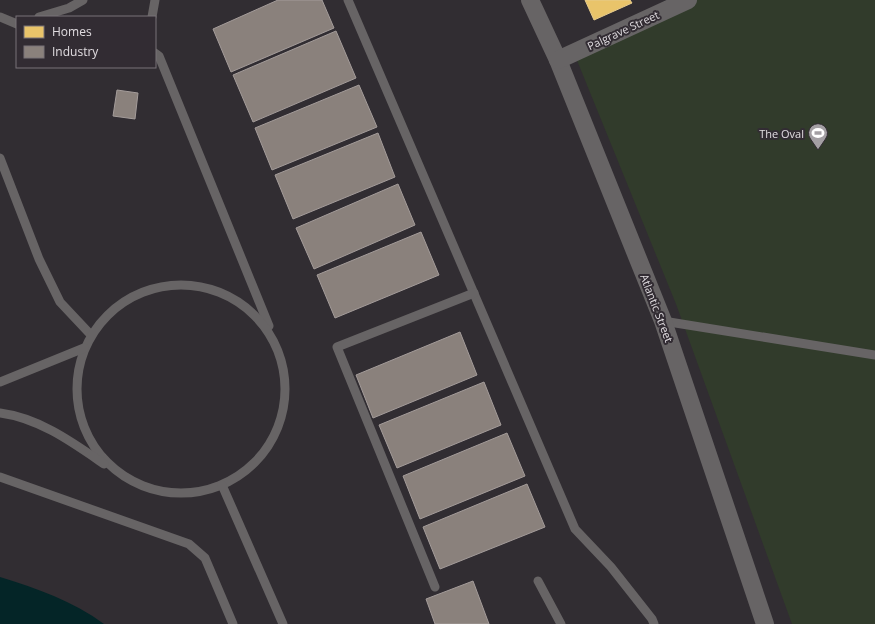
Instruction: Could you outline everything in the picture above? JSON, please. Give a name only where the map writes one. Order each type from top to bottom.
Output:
[{"type":"street","name":"Atlantic Street","points":[[530,0],[558,60],[663,321],[765,624]]},
{"type":"street","name":"Palgrave Street","points":[[558,60],[688,0]]},
{"type":"lane","points":[[42,16],[69,8],[83,0]]},
{"type":"lane","points":[[152,16],[155,0]]},
{"type":"lane","points":[[348,0],[576,529],[611,567],[652,619],[654,624]]},
{"type":"lane","points":[[0,412],[27,419],[48,429],[72,443],[118,474],[148,489],[180,494],[213,489],[243,474],[266,450],[281,420],[286,388],[280,355],[159,56],[156,54]]},
{"type":"lane","points":[[0,158],[39,259],[60,302],[91,335]]},
{"type":"lane","points":[[118,474],[95,450],[81,419],[76,383],[84,348],[91,335],[104,318],[132,296],[167,284],[203,286],[236,299],[263,323],[280,355]]},
{"type":"lane","points":[[434,587],[337,347],[474,293]]},
{"type":"lane","points":[[663,321],[875,355]]},
{"type":"lane","points":[[0,382],[84,348]]},
{"type":"lane","points":[[0,477],[189,544],[205,558],[233,624]]},
{"type":"lane","points":[[222,485],[283,624]]},
{"type":"lane","points":[[538,581],[561,624]]},
{"type":"green space","points":[[688,0],[875,0],[875,624],[792,624],[676,304],[574,53]]},
{"type":"water","points":[[0,577],[54,596],[80,608],[104,624],[0,624]]},
{"type":"building: Homes","points":[[585,0],[630,0],[632,3],[594,20]]},
{"type":"building: Industry","points":[[278,0],[322,0],[334,28],[231,72],[213,29]]},
{"type":"building: Industry","points":[[336,31],[356,78],[253,122],[233,75]]},
{"type":"building: Industry","points":[[359,85],[377,127],[272,170],[255,128]]},
{"type":"building: Industry","points":[[117,90],[138,93],[135,119],[113,116]]},
{"type":"building: Industry","points":[[378,133],[395,177],[293,219],[275,175]]},
{"type":"building: Industry","points":[[398,184],[415,225],[314,269],[296,228]]},
{"type":"building: Industry","points":[[421,232],[439,275],[335,318],[317,275]]},
{"type":"building: Industry","points":[[460,332],[477,375],[373,418],[356,375]]},
{"type":"building: Industry","points":[[484,382],[501,425],[397,468],[379,425]]},
{"type":"building: Industry","points":[[507,433],[525,476],[420,519],[403,476]]},
{"type":"building: Industry","points":[[527,484],[545,527],[440,569],[423,527]]},
{"type":"building: Industry","points":[[473,581],[489,624],[435,624],[426,599]]},
{"type":"place","name":"The Oval","points":[[818,150]]}]
